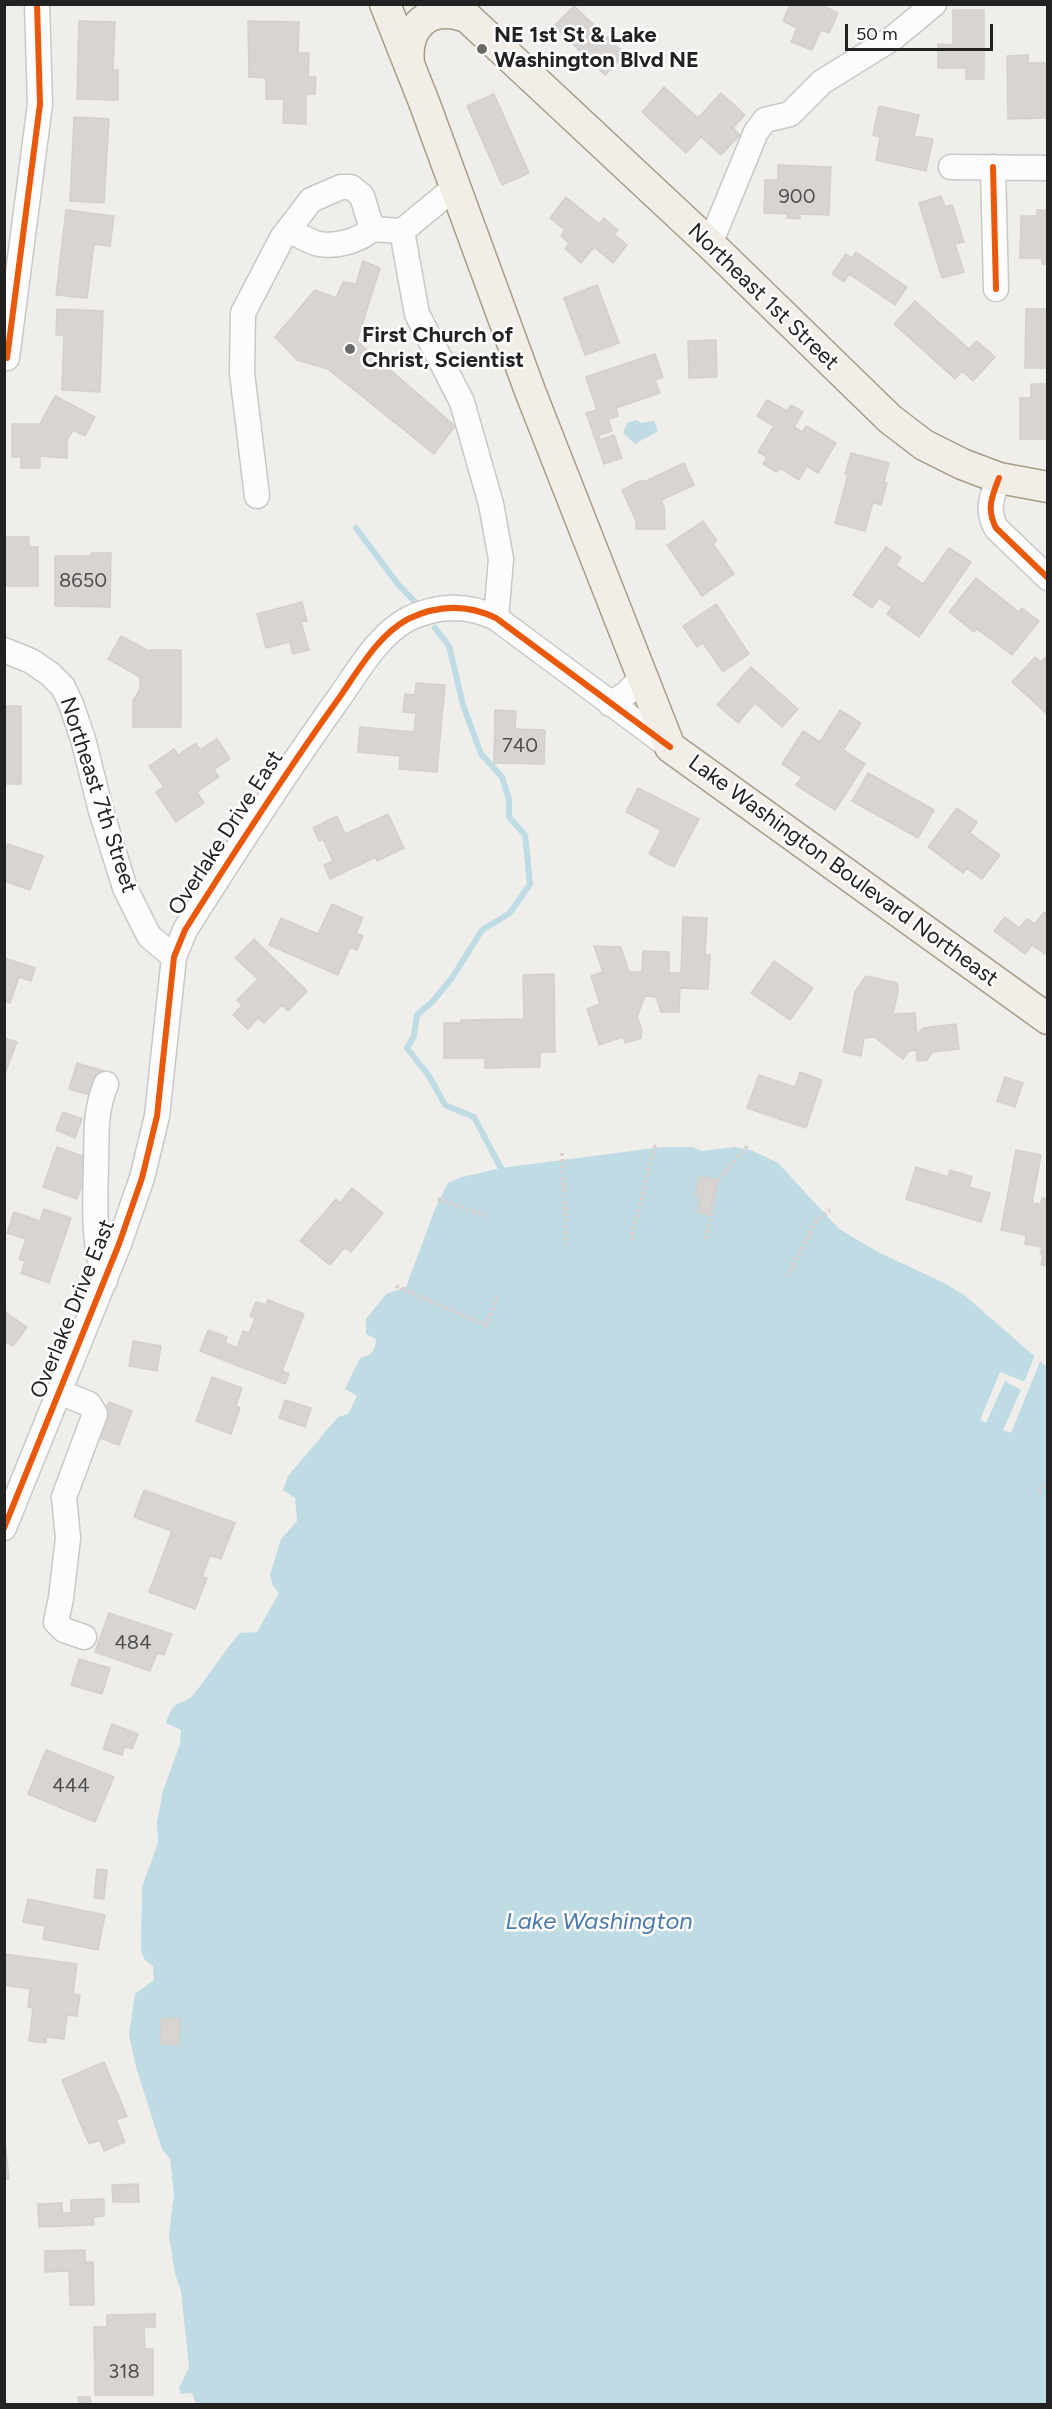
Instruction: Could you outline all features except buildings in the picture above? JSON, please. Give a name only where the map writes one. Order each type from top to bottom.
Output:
[{"type":"main road","name":"Lake Washington Boulevard Northeast","points":[[385,4],[530,391],[670,747],[1047,1019]]},
{"type":"main road","points":[[409,63],[407,50],[410,37],[422,21],[438,12],[460,11]]},
{"type":"main road","name":"Northeast 1st Street","points":[[460,11],[710,244],[890,419],[924,445],[962,464],[999,478],[1047,487]]},
{"type":"street","points":[[7,358],[40,104],[37,4]]},
{"type":"street","points":[[710,244],[756,132],[765,120],[790,114],[822,82],[893,38],[934,4]]},
{"type":"street","points":[[951,167],[1047,168]]},
{"type":"street","points":[[993,167],[996,289]]},
{"type":"street","points":[[257,496],[242,373],[243,313],[282,238],[311,200],[341,187],[351,187],[362,196],[372,229]]},
{"type":"street","points":[[288,230],[317,243],[332,244],[364,237],[372,229],[402,231],[454,188]]},
{"type":"street","points":[[402,231],[417,314],[462,402],[491,504],[501,559],[496,618]]},
{"type":"street","points":[[999,478],[990,505],[991,518],[996,528],[1047,578]]},
{"type":"street","name":"Overlake Drive East","points":[[4,1528],[105,1281],[142,1178],[157,1116],[174,957],[184,930],[294,760],[368,658],[386,637],[406,620],[430,610],[469,608],[496,618],[670,747]]},
{"type":"street","name":"Northeast 7th Street","points":[[4,650],[31,661],[50,674],[63,687],[82,739],[125,888],[149,936],[174,957]]},
{"type":"street","points":[[610,704],[627,693],[642,677]]},
{"type":"street","points":[[105,1281],[96,1252],[95,1200],[97,1113],[106,1084]]},
{"type":"street","points":[[59,1392],[89,1404],[95,1414],[64,1497],[68,1538],[62,1598],[56,1622],[64,1630],[84,1637]]},
{"type":"path","points":[[631,1241],[656,1142]]},
{"type":"path","points":[[706,1239],[717,1182],[748,1145]]},
{"type":"path","points":[[562,1153],[567,1245]]},
{"type":"path","points":[[438,1198],[490,1217]]},
{"type":"path","points":[[786,1276],[816,1222],[830,1210]]},
{"type":"path","points":[[396,1286],[486,1325],[498,1297]]},
{"type":"path","points":[[1039,1492],[1047,1480]]},
{"type":"water","points":[[636,420],[641,423],[654,421],[658,431],[635,444],[623,433],[627,423]]},
{"type":"water","name":"Lake Washington","points":[[662,1147],[692,1147],[702,1151],[735,1147],[751,1150],[778,1163],[839,1229],[878,1252],[964,1295],[1047,1367],[1047,2404],[196,2404],[192,2393],[181,2394],[179,2388],[189,2367],[181,2291],[175,2274],[169,2235],[174,2193],[170,2159],[162,2149],[136,2067],[129,2035],[135,1994],[154,1980],[153,1966],[145,1960],[141,1951],[142,1887],[158,1843],[157,1822],[163,1791],[180,1744],[181,1730],[166,1723],[169,1714],[172,1708],[194,1694],[240,1633],[257,1632],[279,1593],[273,1586],[270,1575],[281,1539],[297,1521],[295,1498],[283,1490],[288,1476],[338,1417],[348,1414],[357,1396],[345,1389],[360,1358],[371,1354],[375,1347],[376,1339],[366,1334],[366,1319],[386,1294],[406,1287],[435,1209],[448,1183],[462,1177],[501,1168]]},
{"type":"pier","points":[[1035,1355],[1041,1359],[1011,1433],[1003,1430],[1021,1390],[1005,1381],[986,1423],[980,1420],[1000,1372],[1023,1381]]},
{"type":"waterway","points":[[356,528],[397,583],[414,601]]},
{"type":"waterway","points":[[435,628],[449,646],[463,705],[481,754],[502,777],[509,799],[509,817],[525,835],[530,884],[510,913],[482,930],[452,978],[432,1002],[417,1015],[414,1036],[407,1048],[429,1076],[445,1105],[474,1117],[504,1174]]},
{"type":"cycle path","points":[[7,358],[40,104],[37,4]]},
{"type":"cycle path","points":[[993,167],[996,289]]},
{"type":"cycle path","points":[[999,478],[992,497],[991,509],[996,528],[1048,578]]},
{"type":"cycle path","points":[[4,1528],[119,1244],[142,1178],[157,1116],[174,957],[185,930],[280,784],[361,665],[378,644],[397,626],[419,614],[452,608],[485,613],[496,618],[670,747]]},
{"type":"place","name":"NE 1st St & Lake Washington Blvd NE","points":[[482,49]]},
{"type":"place","name":"First Church of Christ, Scientist","points":[[350,349]]}]
